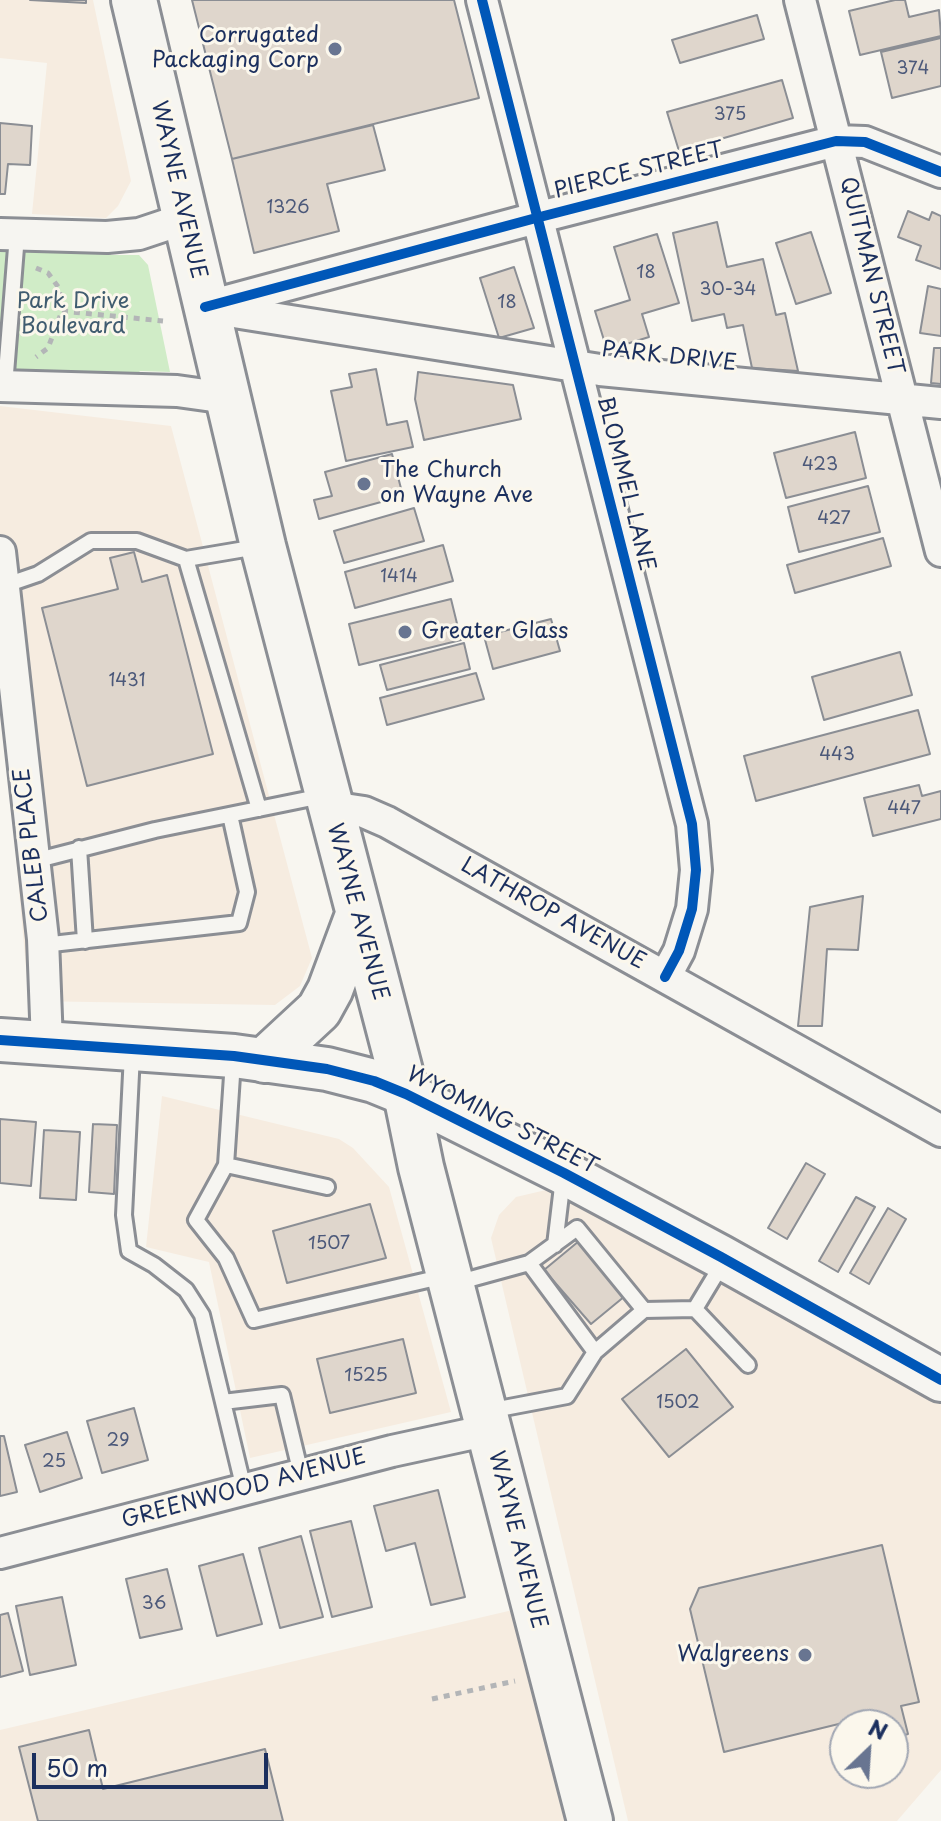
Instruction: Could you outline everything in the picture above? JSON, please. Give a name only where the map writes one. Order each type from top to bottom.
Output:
[{"type":"main road","name":"WAYNE AVENUE","points":[[134,0],[263,546],[590,1821]]},
{"type":"main road","points":[[249,1058],[319,1010],[330,990],[358,915]]},
{"type":"street","name":"BLOMMEL LANE","points":[[482,0],[692,824],[696,870],[692,909],[679,951],[665,977]]},
{"type":"street","name":"QUITMAN STREET","points":[[800,0],[941,551]]},
{"type":"street","name":"PIERCE STREET","points":[[205,307],[836,141],[865,142],[941,172]]},
{"type":"street","points":[[9,234],[107,237],[139,234],[187,218]]},
{"type":"street","name":"PARK DRIVE","points":[[205,307],[576,367],[941,403]]},
{"type":"street","points":[[2,386],[177,391],[227,398]]},
{"type":"street","name":"CALEB PLACE","points":[[0,552],[8,704],[34,861],[43,945],[47,1043]]},
{"type":"street","name":"LATHROP AVENUE","points":[[330,809],[364,812],[387,822],[941,1131]]},
{"type":"street","name":"WYOMING STREET","points":[[0,1040],[132,1047],[249,1058],[347,1073],[406,1094],[564,1173],[725,1259],[941,1380]]},
{"type":"street","name":"GREENWOOD AVENUE","points":[[0,1553],[392,1451],[487,1421]]},
{"type":"lane","points":[[2,386],[9,234]]},
{"type":"lane","points":[[3,586],[38,574],[91,541],[137,541],[186,559],[263,546]]},
{"type":"lane","points":[[186,559],[259,809]]},
{"type":"lane","points":[[34,861],[79,848],[259,809],[330,809]]},
{"type":"lane","points":[[43,945],[239,923],[247,892],[230,815]]},
{"type":"lane","points":[[79,848],[85,941]]},
{"type":"lane","points":[[132,1047],[124,1215],[129,1251],[154,1265],[186,1290],[202,1315],[244,1489]]},
{"type":"lane","points":[[249,1058],[226,1165],[196,1220],[226,1258],[254,1320],[529,1263],[577,1228],[604,1266],[644,1310]]},
{"type":"lane","points":[[226,1165],[327,1187]]},
{"type":"lane","points":[[555,1245],[564,1173]]},
{"type":"lane","points":[[695,1309],[725,1259]]},
{"type":"lane","points":[[529,1263],[561,1297],[595,1352]]},
{"type":"lane","points":[[487,1421],[567,1396],[595,1352],[644,1310],[695,1309],[748,1365]]},
{"type":"lane","points":[[223,1402],[282,1395],[301,1474]]},
{"type":"path","points":[[28,362],[48,348],[62,311],[59,288],[48,273],[32,266]]},
{"type":"path","points":[[62,311],[163,321]]},
{"type":"path","points":[[432,1699],[551,1673]]},
{"type":"shaded area","points":[[0,0],[93,0],[131,181],[118,206],[106,218],[32,214],[47,63],[0,58]]},
{"type":"shaded area","points":[[0,406],[171,426],[312,958],[300,986],[275,1005],[29,1001],[0,679]]},
{"type":"shaded area","points":[[162,1096],[339,1139],[353,1148],[389,1187],[451,1412],[250,1458],[209,1262],[146,1247]]},
{"type":"shaded area","points":[[546,1190],[580,1201],[941,1402],[941,1770],[897,1821],[628,1821],[491,1238],[499,1215],[516,1197]]},
{"type":"shaded area","points":[[517,1609],[571,1821],[0,1821],[0,1730]]},
{"type":"green space","name":"Park Drive Boulevard","points":[[0,234],[107,237],[111,255],[139,255],[148,265],[170,372],[140,371],[127,388],[0,386]]},
{"type":"building","points":[[30,0],[86,0],[86,3]]},
{"type":"building","name":"Corrugated Packaging Corp","points":[[192,0],[454,0],[479,98],[232,159]]},
{"type":"building","points":[[905,0],[909,17],[939,10],[941,36],[860,55],[849,11]]},
{"type":"building","points":[[757,15],[764,39],[680,63],[672,40]]},
{"type":"building","points":[[941,38],[941,86],[892,98],[881,52]]},
{"type":"building","points":[[782,80],[793,118],[679,151],[667,112]]},
{"type":"building","points":[[0,123],[32,126],[30,165],[8,164],[5,194],[0,194]]},
{"type":"building","points":[[373,125],[385,170],[327,184],[339,231],[254,253],[232,159]]},
{"type":"building","points":[[908,211],[929,220],[932,212],[941,216],[941,269],[916,260],[921,246],[898,237]]},
{"type":"building","points":[[717,222],[727,267],[763,259],[776,315],[785,313],[798,371],[752,368],[743,325],[727,328],[724,314],[692,321],[673,233]]},
{"type":"building","points":[[811,232],[831,293],[796,304],[776,243]]},
{"type":"building","points":[[657,234],[679,303],[642,314],[649,337],[607,350],[595,311],[630,300],[614,247]]},
{"type":"building","points":[[514,267],[534,328],[499,338],[480,278]]},
{"type":"building","points":[[928,286],[941,289],[941,336],[920,333]]},
{"type":"building","points":[[934,348],[941,348],[941,384],[931,383]]},
{"type":"building","points":[[376,369],[387,425],[407,421],[413,447],[346,461],[331,391],[352,387],[349,374]]},
{"type":"building","points":[[418,372],[513,385],[521,419],[424,440],[415,399]]},
{"type":"building","points":[[855,432],[866,478],[786,498],[774,453]]},
{"type":"building","name":"The Church on Wayne Ave","points":[[392,454],[403,496],[319,519],[314,500],[332,496],[325,472]]},
{"type":"building","points":[[868,486],[880,532],[799,552],[788,507]]},
{"type":"building","points":[[414,508],[424,541],[344,563],[334,531]]},
{"type":"building","points":[[883,538],[891,566],[795,593],[787,565]]},
{"type":"building","points":[[443,545],[453,581],[355,608],[345,572]]},
{"type":"building","points":[[134,552],[142,582],[167,575],[213,754],[87,786],[42,608],[118,589],[110,558]]},
{"type":"building","name":"Greater Glass","points":[[451,599],[461,640],[359,665],[349,624]]},
{"type":"building","points":[[551,619],[560,651],[493,669],[484,636]]},
{"type":"building","points":[[464,643],[470,669],[387,690],[380,665]]},
{"type":"building","points":[[900,652],[912,695],[824,720],[812,677]]},
{"type":"building","points":[[476,673],[484,699],[387,725],[380,698]]},
{"type":"building","points":[[918,710],[930,754],[756,801],[744,756]]},
{"type":"building","points":[[919,785],[922,796],[941,791],[941,819],[873,836],[864,798]]},
{"type":"building","points":[[863,896],[858,950],[827,949],[822,1026],[798,1026],[810,907]]},
{"type":"building","points":[[0,1119],[36,1122],[31,1186],[0,1183]]},
{"type":"building","points":[[93,1124],[117,1125],[114,1194],[89,1192]]},
{"type":"building","points":[[44,1130],[80,1132],[76,1200],[40,1198]]},
{"type":"building","points":[[806,1163],[825,1174],[787,1239],[768,1228]]},
{"type":"building","points":[[856,1197],[875,1207],[838,1272],[819,1261]]},
{"type":"building","points":[[370,1204],[386,1258],[287,1283],[273,1231]]},
{"type":"building","points":[[888,1208],[906,1219],[869,1284],[850,1273]]},
{"type":"building","points":[[579,1241],[625,1296],[591,1324],[544,1270]]},
{"type":"building","points":[[403,1339],[416,1393],[330,1413],[317,1359]]},
{"type":"building","points":[[686,1349],[733,1407],[669,1457],[622,1399]]},
{"type":"building","points":[[134,1408],[148,1460],[102,1473],[87,1421]]},
{"type":"building","points":[[67,1432],[82,1478],[40,1492],[25,1445]]},
{"type":"building","points":[[0,1436],[4,1436],[17,1492],[0,1496]]},
{"type":"building","points":[[438,1490],[465,1597],[431,1605],[415,1543],[386,1551],[374,1506]]},
{"type":"building","points":[[351,1521],[372,1607],[332,1617],[310,1531]]},
{"type":"building","points":[[301,1536],[323,1617],[280,1628],[259,1548]]},
{"type":"building","name":"Walgreens","points":[[882,1545],[919,1702],[901,1706],[902,1709],[829,1709],[829,1726],[724,1752],[690,1609],[699,1588]]},
{"type":"building","points":[[243,1554],[262,1624],[217,1636],[199,1566]]},
{"type":"building","points":[[167,1569],[182,1629],[140,1638],[126,1579]]},
{"type":"building","points":[[62,1597],[76,1665],[30,1675],[16,1606]]},
{"type":"building","points":[[8,1613],[23,1671],[0,1677],[0,1615]]},
{"type":"building","points":[[89,1730],[103,1789],[265,1749],[283,1821],[38,1821],[19,1747]]},
{"type":"cycle path","points":[[482,0],[692,824],[696,870],[692,909],[679,951],[665,977]]},
{"type":"cycle path","points":[[205,307],[836,141],[865,142],[941,172]]},
{"type":"cycle path","points":[[0,1040],[234,1056],[327,1069],[374,1081],[564,1173],[941,1380]]},
{"type":"place","name":"Corrugated Packaging Corp","points":[[335,49]]},
{"type":"place","name":"The Church on Wayne Ave","points":[[364,484]]},
{"type":"place","name":"Greater Glass","points":[[405,632]]},
{"type":"place","name":"Walgreens","points":[[805,1655]]}]
